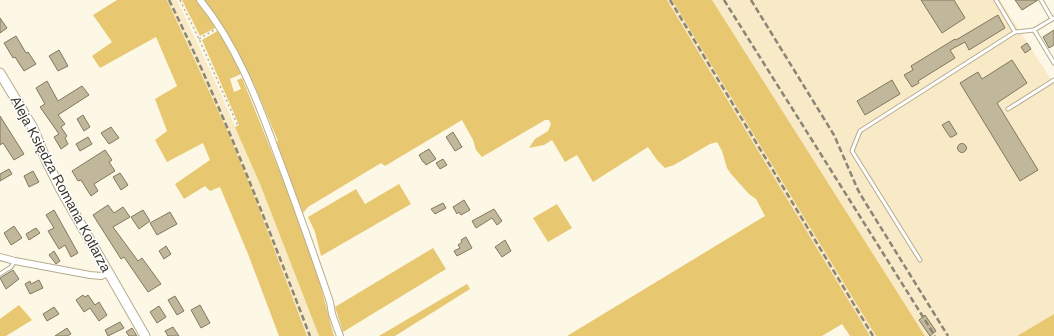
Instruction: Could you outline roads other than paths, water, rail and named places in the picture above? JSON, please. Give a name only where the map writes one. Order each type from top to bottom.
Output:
[{"type":"street","points":[[200,0],[220,27],[250,85],[302,220],[340,336]]},
{"type":"street","name":"Aleja Księdza Romana Kotlarza","points":[[0,73],[33,128],[46,160],[61,190],[145,336]]},
{"type":"street","points":[[0,257],[90,275],[101,276],[108,273]]},
{"type":"lane","points":[[996,0],[1016,32]]},
{"type":"lane","points":[[920,260],[852,151],[860,131],[1016,32],[1034,30],[1053,18],[1041,0]]},
{"type":"lane","points":[[1034,30],[1054,63]]},
{"type":"lane","points":[[1008,109],[1054,80]]},
{"type":"lane","points":[[0,274],[11,267],[15,261]]},
{"type":"railway","points":[[169,0],[226,124],[310,336]]},
{"type":"railway","points":[[670,0],[873,336]]},
{"type":"railway","points":[[724,0],[935,336]]},
{"type":"railway","points":[[751,0],[834,135],[858,190],[865,202],[948,336]]}]
